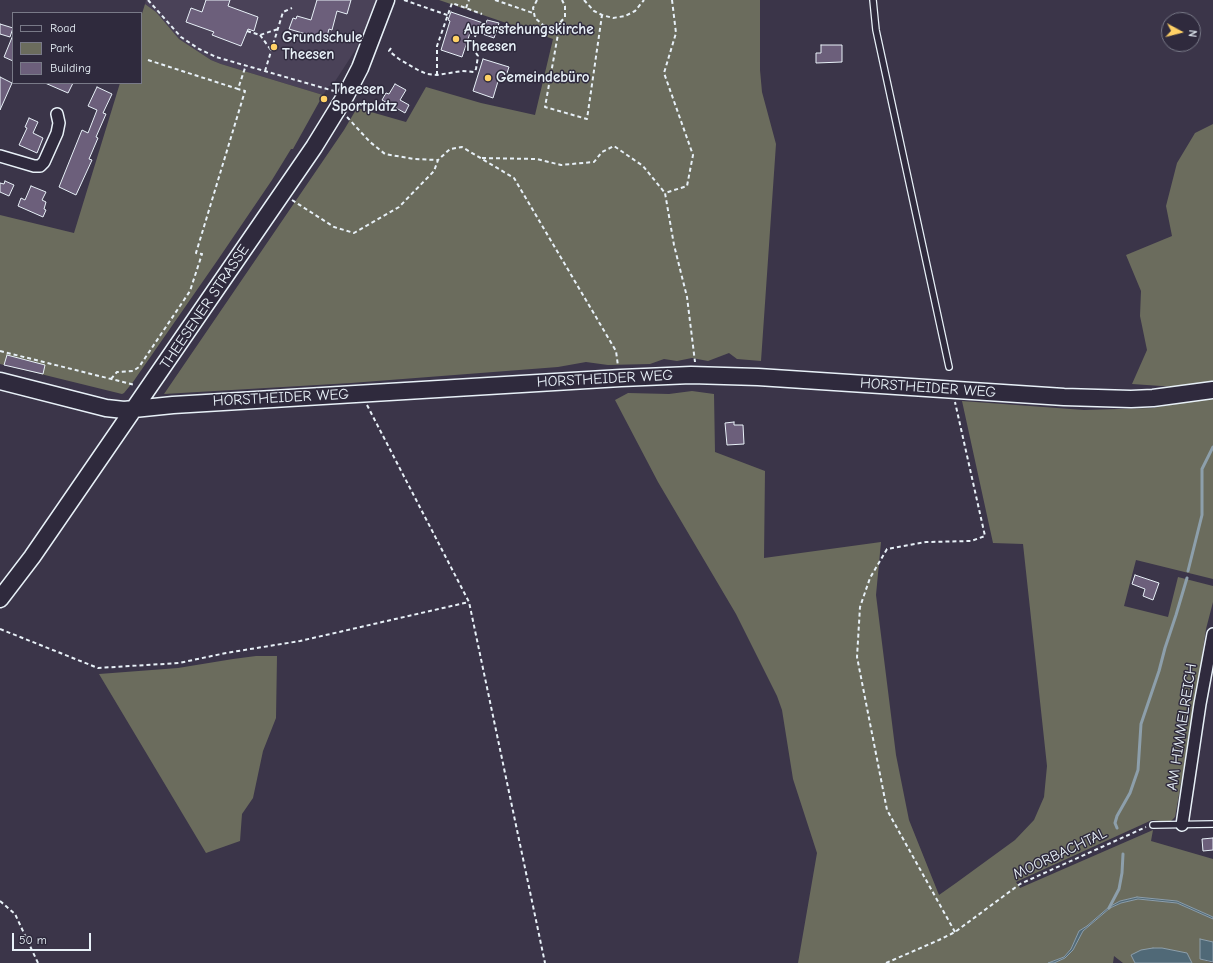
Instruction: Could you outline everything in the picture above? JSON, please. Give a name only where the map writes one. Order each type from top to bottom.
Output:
[{"type":"street","name":"THEESENER STRASSE","points":[[0,599],[32,557],[135,409],[314,147],[342,102],[360,68],[386,0]]},
{"type":"street","points":[[0,156],[34,166],[40,166],[44,162],[57,133],[59,123],[57,114]]},
{"type":"street","name":"HORSTHEIDER WEG","points":[[0,381],[111,409],[124,410],[180,404],[621,378],[697,375],[758,377],[1064,397],[1132,399],[1153,398],[1213,390]]},
{"type":"street","name":"AM HIMMELREICH","points":[[1182,825],[1200,704],[1213,634]]},
{"type":"lane","points":[[873,0],[876,30],[949,367]]},
{"type":"lane","points":[[1153,824],[1213,824]]},
{"type":"path","points":[[148,0],[181,37],[199,49],[216,56],[266,71],[342,102],[370,142],[385,154],[414,159],[438,160]]},
{"type":"path","points":[[404,0],[449,15]]},
{"type":"path","points":[[466,8],[469,0]]},
{"type":"path","points":[[495,0],[533,13]]},
{"type":"path","points":[[537,0],[533,8],[535,18],[542,25],[553,26],[560,23],[565,17],[566,11],[562,0]]},
{"type":"path","points":[[584,0],[594,11],[602,16],[613,18],[625,16],[635,11],[644,0]]},
{"type":"path","points":[[665,193],[687,186],[693,155],[664,73],[676,33],[672,0]]},
{"type":"path","points":[[437,75],[437,46],[452,3],[482,14]]},
{"type":"path","points":[[266,71],[283,12],[292,8]]},
{"type":"path","points":[[560,23],[545,107],[587,119],[602,16]]},
{"type":"path","points":[[260,35],[278,29]]},
{"type":"path","points":[[247,31],[260,35],[272,50]]},
{"type":"path","points":[[391,48],[389,51],[418,70],[427,74],[437,75],[462,71],[474,72],[476,69],[478,56],[473,45],[476,32]]},
{"type":"path","points":[[111,379],[117,372],[133,371],[139,366],[190,291],[202,254],[196,253],[245,91],[148,60]]},
{"type":"path","points":[[238,88],[246,65]]},
{"type":"path","points":[[481,158],[537,159],[561,164],[594,162],[602,152],[614,146],[643,166],[665,193],[674,245],[688,297],[697,375]]},
{"type":"path","points":[[283,194],[334,227],[354,233],[399,208],[434,171],[438,160],[450,150],[462,147],[514,178],[616,351],[618,371],[621,378]]},
{"type":"path","points":[[0,351],[140,386]]},
{"type":"path","points":[[952,390],[985,536],[971,540],[926,542],[887,549],[870,578],[860,607],[857,657],[887,810],[955,932]]},
{"type":"path","points":[[361,394],[469,602],[545,963]]},
{"type":"path","points":[[0,629],[98,668],[179,664],[226,653],[300,641],[469,602]]},
{"type":"path","name":"MOORBACHTAL","points":[[886,963],[955,932],[1020,884],[1153,824]]},
{"type":"path","points":[[0,902],[15,914],[38,963]]},
{"type":"shaded area","name":"Grundschule Theesen","points":[[146,0],[376,0],[356,49],[332,86],[329,86],[323,95],[211,60],[179,39],[156,12],[145,4]]},
{"type":"green space","points":[[439,0],[760,0],[760,70],[762,92],[776,144],[761,361],[737,359],[729,353],[708,361],[692,358],[677,361],[664,359],[650,364],[608,365],[586,362],[558,367],[351,383],[164,394],[344,130],[357,108],[406,122],[426,87],[481,103],[535,115],[553,39]]},
{"type":"green space","points":[[145,4],[156,12],[179,39],[211,60],[323,95],[293,149],[291,149],[272,180],[133,382],[122,394],[0,364],[0,215],[74,233],[120,84],[142,84],[142,14]]},
{"type":"green space","points":[[1213,124],[1213,384],[1190,388],[1132,384],[1147,350],[1140,316],[1141,291],[1126,255],[1172,236],[1166,206],[1177,163],[1195,133]]},
{"type":"green space","points":[[692,391],[714,394],[715,452],[765,471],[764,558],[881,542],[876,595],[896,755],[909,820],[939,895],[1015,840],[1034,820],[1044,797],[1047,766],[1023,544],[993,543],[962,401],[1084,410],[1153,408],[1213,397],[1213,579],[1136,560],[1124,606],[1168,617],[1178,577],[1213,586],[1213,602],[1206,629],[1195,704],[1175,817],[1170,822],[1152,820],[1016,882],[1020,888],[1153,830],[1151,841],[1213,859],[1213,917],[1177,901],[1137,897],[1120,901],[1109,907],[1079,931],[1071,949],[1064,957],[1048,963],[798,963],[817,853],[793,779],[782,710],[777,696],[736,614],[658,482],[615,400],[628,393],[669,394]]},
{"type":"green space","points":[[256,656],[277,656],[276,718],[263,751],[253,798],[242,814],[240,841],[206,853],[99,674],[178,668]]},
{"type":"green space","points":[[1138,899],[1177,903],[1213,919],[1213,942],[1200,940],[1200,959],[1213,963],[1192,963],[1131,954],[1135,963],[1123,963],[1114,956],[1113,963],[1054,963],[1065,958],[1073,950],[1083,931],[1110,908],[1121,903]]},
{"type":"water","points":[[1137,897],[1177,901],[1213,917],[1213,919],[1177,903],[1138,899],[1121,903],[1110,908],[1083,931],[1073,950],[1065,958],[1054,963],[1048,963],[1064,957],[1071,949],[1079,931],[1109,907],[1120,901]]},
{"type":"water","points":[[1200,939],[1213,942],[1213,962],[1200,959]]},
{"type":"water","points":[[1162,948],[1187,953],[1192,963],[1135,963],[1131,955],[1141,950]]},
{"type":"building","points":[[206,0],[230,0],[228,6],[258,17],[254,31],[248,29],[241,46],[212,35],[214,32],[186,22],[191,8],[202,12]]},
{"type":"building","points":[[317,0],[351,0],[347,14],[337,11],[332,30],[329,29],[326,40],[289,29],[293,18],[296,19],[297,16],[311,20]]},
{"type":"building","name":"Auferstehungskirche Theesen","points":[[451,12],[486,24],[487,20],[499,23],[494,38],[471,30],[462,57],[441,50],[450,21],[448,20]]},
{"type":"building","points":[[0,24],[12,28],[10,37],[0,34]]},
{"type":"building","points":[[12,37],[12,61],[4,57]]},
{"type":"building","points":[[821,45],[842,45],[842,62],[816,63],[816,53],[821,53]]},
{"type":"building","name":"Gemeindebüro","points":[[483,59],[509,67],[505,79],[499,78],[493,98],[473,91]]},
{"type":"building","points":[[0,77],[12,83],[0,110]]},
{"type":"building","points":[[47,84],[72,84],[68,93]]},
{"type":"building","points":[[395,84],[406,90],[400,100],[409,105],[405,113],[382,100],[386,93],[389,94]]},
{"type":"building","points":[[97,87],[112,94],[103,113],[106,114],[96,137],[98,138],[89,159],[92,160],[76,195],[59,187],[82,130],[88,133],[97,110],[88,106]]},
{"type":"building","points":[[29,118],[38,122],[33,133],[43,138],[37,153],[19,145],[27,128],[25,127]]},
{"type":"building","points":[[5,181],[14,185],[9,196],[0,192],[0,183],[4,184]]},
{"type":"building","points":[[31,186],[46,192],[42,200],[46,202],[44,209],[46,210],[43,217],[18,206],[21,198],[25,200]]},
{"type":"building","points":[[7,355],[45,365],[43,374],[4,365]]},
{"type":"building","points":[[734,422],[734,425],[743,425],[744,444],[727,445],[725,423]]},
{"type":"building","points":[[1135,575],[1159,583],[1153,600],[1143,596],[1145,589],[1132,584]]},
{"type":"building","points":[[1213,838],[1213,850],[1203,851],[1202,839]]},
{"type":"waterway","points":[[1188,571],[1202,515],[1202,469],[1213,447]]},
{"type":"waterway","points":[[1117,828],[1115,823],[1117,816],[1130,793],[1138,770],[1141,724],[1159,671],[1187,578]]},
{"type":"waterway","points":[[1109,908],[1119,889],[1123,854]]},
{"type":"place","name":"Auferstehungskirche Theesen","points":[[456,39]]},
{"type":"place","name":"Grundschule Theesen","points":[[274,47]]},
{"type":"place","name":"Gemeindebüro","points":[[488,78]]},
{"type":"place","name":"Theesen Sportplatz","points":[[324,99]]}]
